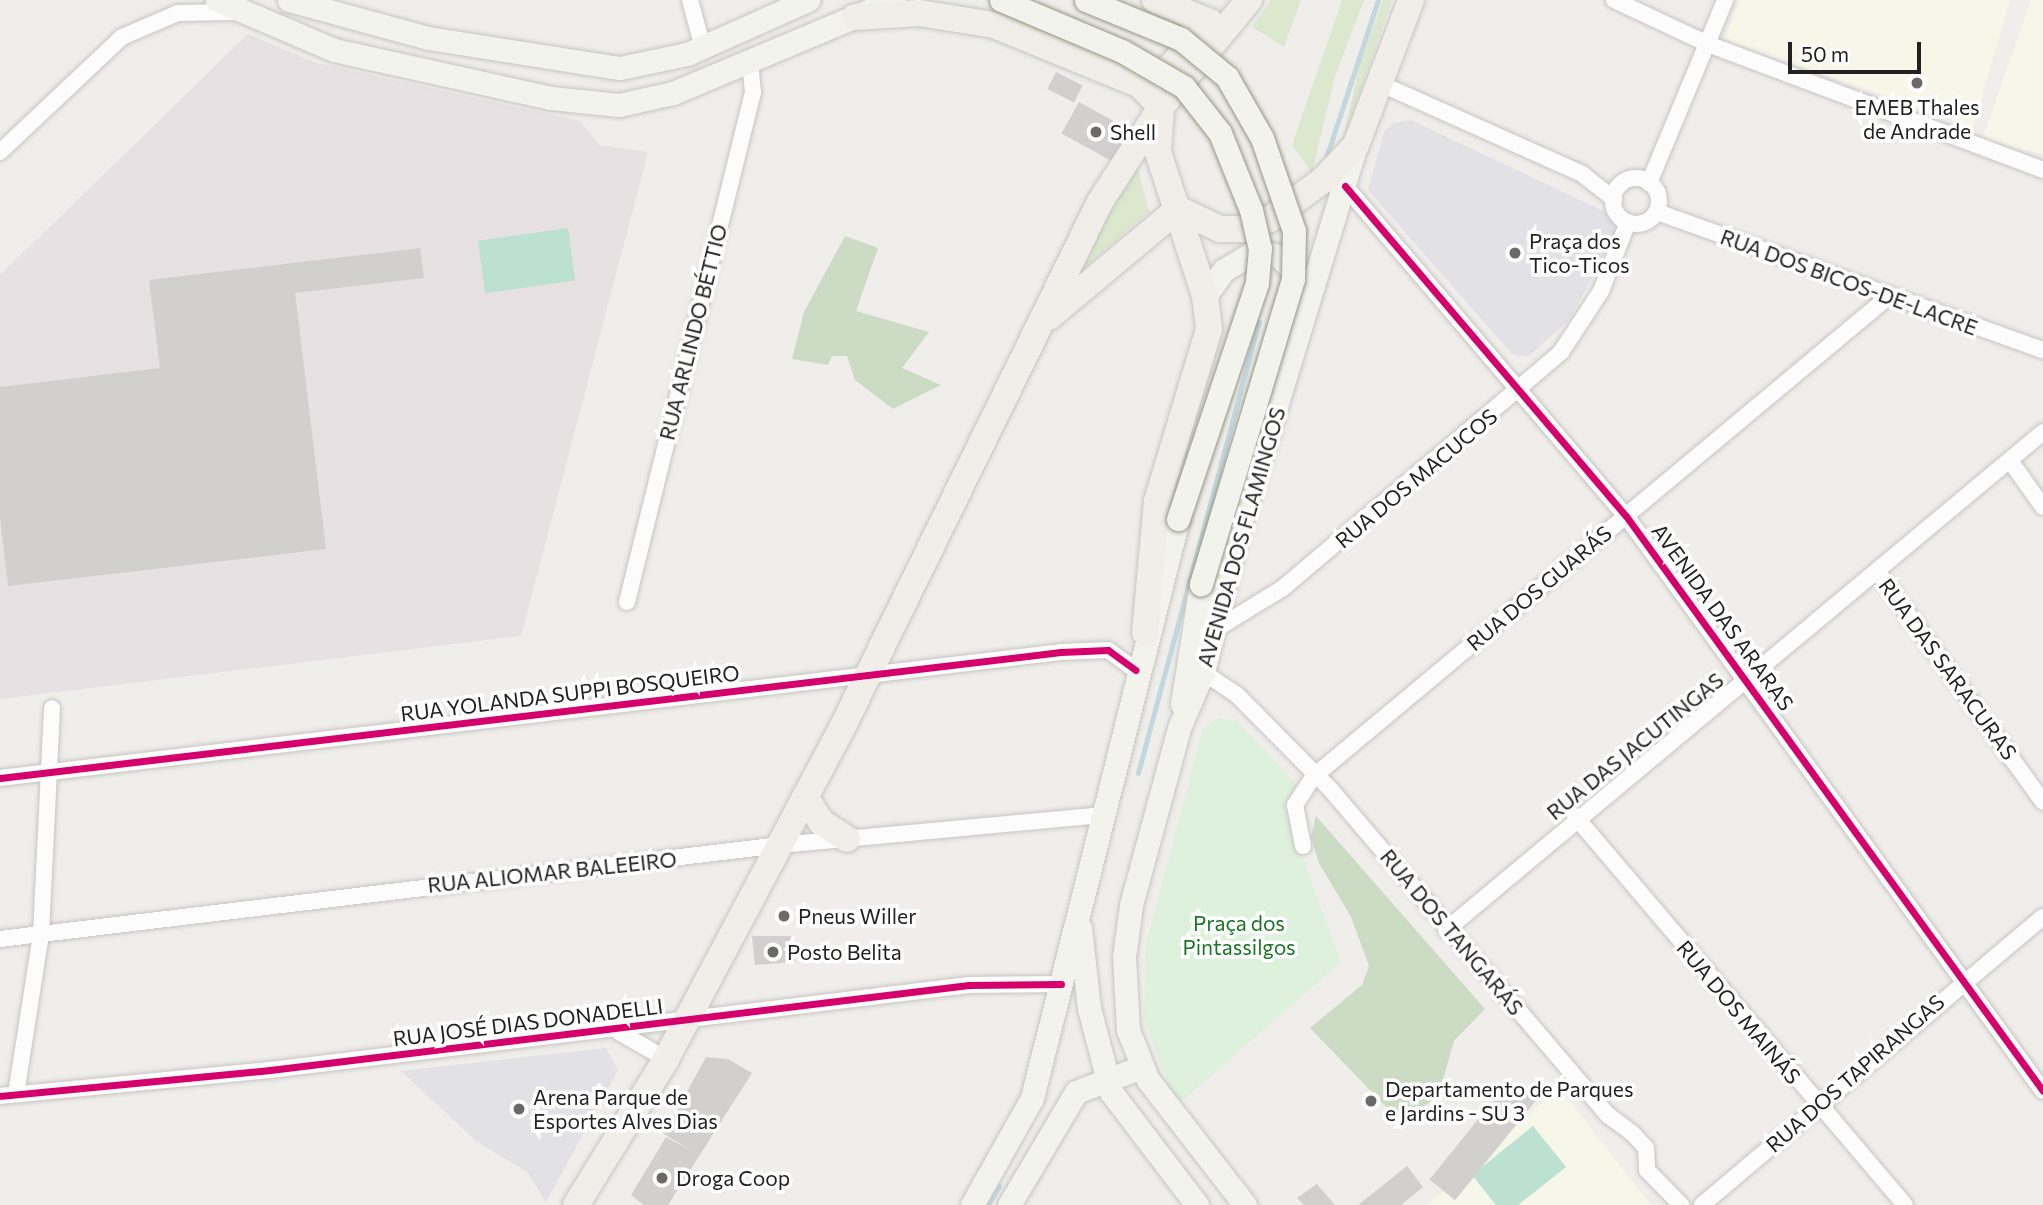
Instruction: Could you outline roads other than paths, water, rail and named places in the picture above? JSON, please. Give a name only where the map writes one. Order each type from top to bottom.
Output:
[{"type":"main road","points":[[217,0],[237,12],[334,50],[578,102],[651,101],[894,0]]},
{"type":"main road","points":[[289,0],[428,38],[598,68],[636,67],[703,48],[808,0]]},
{"type":"main road","points":[[972,1205],[1032,1098],[1080,921],[1145,632],[1178,519],[1257,283],[1260,247],[1251,210],[1220,134],[1184,87],[1087,34],[1001,0]]},
{"type":"main road","points":[[1086,0],[1181,39],[1227,77],[1262,138],[1294,231],[1293,279],[1201,584],[1179,728]]},
{"type":"main road","points":[[1155,0],[1228,29]]},
{"type":"main road","points":[[576,1205],[666,1059],[780,845],[869,673],[1100,202],[1161,107],[1228,29],[1249,0]]},
{"type":"main road","name":"AVENIDA DOS FLAMINGOS","points":[[1245,1205],[1144,1074],[1128,1030],[1124,957],[1131,905],[1179,728],[1203,672],[1356,145],[1412,0]]},
{"type":"main road","points":[[855,18],[887,12],[961,17],[1139,85],[1161,107],[1158,152],[1205,296],[1205,352],[1154,514],[1145,632]]},
{"type":"main road","points":[[1139,85],[1166,72],[1193,41],[1195,17]]},
{"type":"main road","points":[[1178,209],[1220,229],[1252,227],[1310,191],[1356,145]]},
{"type":"main road","points":[[1036,331],[1178,209]]},
{"type":"main road","points":[[1205,296],[1235,261],[1268,251],[1291,265],[1308,314]]},
{"type":"main road","points":[[805,797],[821,822],[847,839]]},
{"type":"main road","points":[[1080,921],[1105,1076],[1126,1117],[1197,1205]]},
{"type":"main road","points":[[1009,1205],[1066,1103],[1105,1076],[1144,1074]]},
{"type":"street","points":[[163,18],[172,0]]},
{"type":"street","points":[[690,0],[703,48]]},
{"type":"street","points":[[1614,0],[1708,44],[2043,170]]},
{"type":"street","points":[[1649,183],[1726,0]]},
{"type":"street","points":[[0,152],[110,45],[163,18],[193,10],[237,12]]},
{"type":"street","name":"RUA ARLINDO BÉTTIO","points":[[627,602],[753,92],[750,62]]},
{"type":"street","points":[[1379,83],[1582,174],[1614,199],[1628,222],[1641,224],[1657,212],[1658,193],[1649,183],[1627,181],[1614,199]]},
{"type":"street","name":"AVENIDA DAS ARARAS","points":[[1345,186],[1626,516],[1747,677],[2043,1091]]},
{"type":"street","name":"RUA DOS BICOS-DE-LACRE","points":[[1657,212],[2043,351]]},
{"type":"street","name":"RUA DOS MACUCOS","points":[[1213,631],[1283,588],[1518,392],[1578,329],[1626,239],[1628,222]]},
{"type":"street","name":"RUA DOS GUARÁS","points":[[1303,846],[1295,804],[1312,777],[1888,297]]},
{"type":"street","name":"RUA DAS JACUTINGAS","points":[[1446,930],[1575,817],[2011,462],[2043,432]]},
{"type":"street","points":[[2011,462],[2043,507]]},
{"type":"street","name":"RUA DAS SARACURAS","points":[[1877,571],[2043,802]]},
{"type":"street","name":"RUA YOLANDA SUPPI BOSQUEIRO","points":[[0,778],[869,673],[1095,649],[1116,652],[1136,670]]},
{"type":"street","name":"RUA DOS TANGARÁS","points":[[1203,672],[1249,706],[1412,883],[1446,930],[1608,1115],[1633,1134],[1646,1149],[1647,1170],[1681,1205]]},
{"type":"street","points":[[8,1095],[41,934],[54,771],[52,708]]},
{"type":"street","name":"RUA ALIOMAR BALEEIRO","points":[[0,939],[780,845],[1105,815]]},
{"type":"street","name":"RUA DOS MAINÁS","points":[[1575,817],[1817,1105],[1905,1205]]},
{"type":"street","name":"RUA DOS TAPIRANGAS","points":[[1702,1205],[1963,980],[2043,917]]},
{"type":"street","name":"RUA JOSÉ DIAS DONADELLI","points":[[8,1095],[613,1030],[969,985],[1061,984]]},
{"type":"street","name":"RUA JOSÉ DIAS DONADELLI","points":[[613,1030],[637,1037],[666,1059]]},
{"type":"waterway","points":[[1327,155],[1378,0]]},
{"type":"waterway","points":[[1138,773],[1259,322]]},
{"type":"waterway","points":[[988,1205],[999,1186]]},
{"type":"place","name":"EMEB Thales de Andrade","points":[[1917,83]]},
{"type":"place","name":"Shell","points":[[1096,132]]},
{"type":"place","name":"Praça dos Tico-Ticos","points":[[1515,253]]},
{"type":"place","name":"Pneus Willer","points":[[784,916]]},
{"type":"place","name":"Posto Belita","points":[[773,952]]},
{"type":"place","name":"Departamento de Parques e Jardins - SU 3","points":[[1371,1101]]},
{"type":"place","name":"Arena Parque de Esportes Alves Dias","points":[[519,1109]]},
{"type":"place","name":"Droga Coop","points":[[662,1178]]},
{"type":"park label","name":"Praça dos Pintassilgos","points":[[1239,935]]}]
